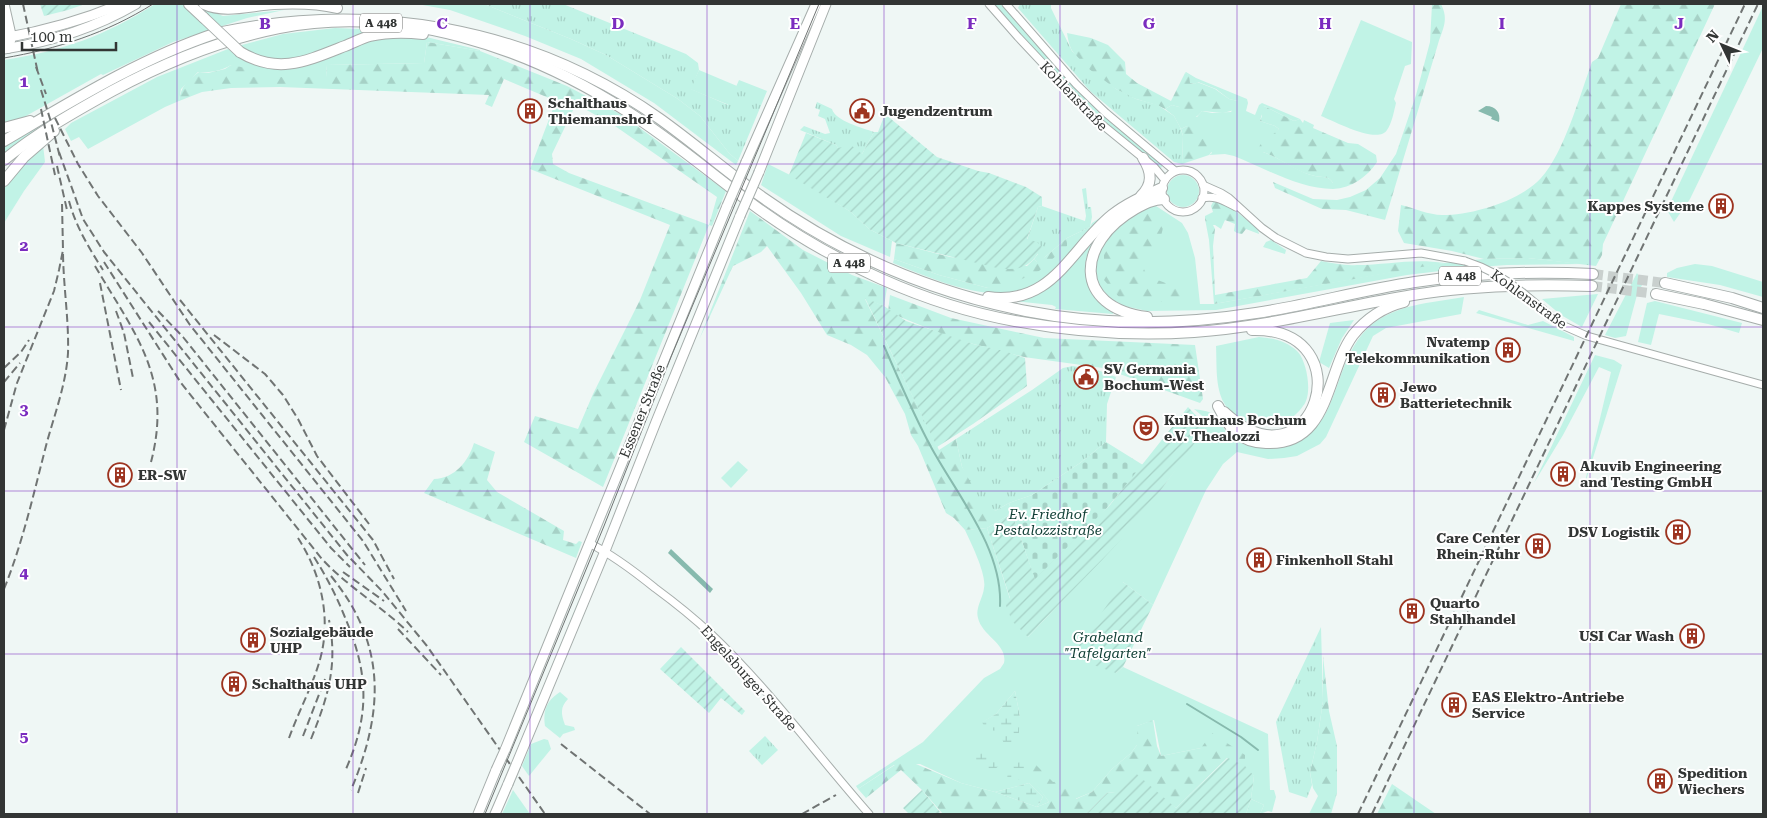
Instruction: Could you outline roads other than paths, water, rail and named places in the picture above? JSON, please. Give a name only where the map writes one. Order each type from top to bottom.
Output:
[{"type":"highway","points":[[189,4],[232,46],[246,56],[266,64],[292,64],[322,55],[368,37],[402,33],[435,36],[482,48],[507,52]]},
{"type":"highway","points":[[204,4],[219,9],[276,4],[322,5],[347,11]]},
{"type":"highway","points":[[4,6],[6,43]]},
{"type":"highway","name":"A 448","points":[[50,114],[148,61],[214,34],[263,21],[296,15],[347,11],[388,13],[444,21],[503,38],[572,66],[629,98],[657,117],[761,196],[803,224],[868,260],[924,283],[984,302],[1055,316],[1120,322],[1178,321],[1256,313],[1381,288],[1448,277],[1528,272],[1593,274]]},
{"type":"highway","name":"A 448","points":[[4,160],[40,132],[122,86],[186,56],[226,42],[282,28],[320,23],[371,22],[415,26],[463,37],[507,52],[566,77],[612,102],[658,132],[759,209],[793,232],[833,255],[870,274],[908,289],[949,304],[1010,321],[1134,334],[1205,331],[1471,287],[1528,285],[1592,286]]},
{"type":"highway","points":[[4,181],[24,157],[46,136],[122,86]]},
{"type":"highway","points":[[4,128],[50,114]]},
{"type":"highway","points":[[4,141],[50,114]]},
{"type":"highway","points":[[1140,197],[1148,188],[1151,180],[1149,170],[1143,158]]},
{"type":"highway","points":[[924,283],[934,281],[982,296],[998,298],[1012,298],[1029,293],[1054,277],[1104,222],[1116,212],[1163,184]]},
{"type":"highway","points":[[1164,200],[1156,199],[1145,204],[1124,216],[1108,230],[1100,239],[1094,251],[1090,264],[1091,276],[1102,297],[1119,310],[1142,316],[1178,321]]},
{"type":"highway","points":[[1665,283],[1732,298],[1763,308]]},
{"type":"highway","points":[[1205,331],[1276,331],[1299,344],[1312,359],[1318,379],[1318,392],[1315,404],[1301,424],[1292,430],[1274,435],[1257,434],[1240,425],[1218,406],[1228,425],[1242,436],[1260,443],[1278,443],[1293,439],[1309,428],[1317,418],[1344,351],[1352,337],[1364,324],[1393,305],[1424,298],[1434,292]]},
{"type":"highway","points":[[1656,294],[1692,301],[1763,320]]},
{"type":"main road","points":[[6,43],[82,20],[120,4]]},
{"type":"main road","points":[[6,43],[45,41],[106,20],[136,4]]},
{"type":"main road","name":"Essener Straße","points":[[478,814],[727,206],[817,10],[826,4]]},
{"type":"main road","name":"Essener Straße","points":[[495,814],[605,551],[759,172],[817,10]]},
{"type":"street","name":"Kohlenstraße","points":[[989,4],[1089,114],[1113,136],[1160,172],[1163,184]]},
{"type":"street","name":"Kohlenstraße","points":[[1006,4],[1076,84],[1106,113],[1175,171],[1193,172],[1203,185],[1221,192],[1268,233],[1285,244],[1306,253],[1326,257],[1348,259],[1421,253],[1465,261],[1502,277],[1562,325],[1587,336],[1763,385]]},
{"type":"street","points":[[1175,171],[1163,184],[1164,200],[1172,208],[1184,212],[1196,206],[1202,198],[1203,185]]},
{"type":"street","name":"Kohlenstraße","points":[[1202,198],[1210,196],[1220,199],[1243,211]]},
{"type":"street","name":"Engelsburger Straße","points":[[589,543],[605,551],[679,606],[711,634],[764,689],[868,814]]},
{"type":"waterway","points":[[884,346],[924,435],[965,503],[986,543],[999,585],[1000,606]]},
{"type":"waterway","points":[[1187,704],[1241,737],[1258,750]]},
{"type":"tunnel","points":[[1593,274],[1665,283]]},
{"type":"tunnel","points":[[1592,286],[1656,294]]},
{"type":"tram line","points":[[4,58],[62,45],[118,23],[153,4]]},
{"type":"tram line","points":[[485,814],[604,526],[671,357],[819,4]]},
{"type":"railway","points":[[23,4],[38,73]]},
{"type":"railway","points":[[1358,814],[1745,4]]},
{"type":"railway","points":[[1372,814],[1758,4]]},
{"type":"railway","points":[[36,67],[46,94]]},
{"type":"railway","points":[[41,90],[60,157]]},
{"type":"railway","points":[[41,109],[55,175]]},
{"type":"railway","points":[[55,118],[78,164],[98,196],[142,253],[190,325],[363,541],[406,611]]},
{"type":"railway","points":[[59,152],[83,219],[104,252],[347,555],[382,591],[427,646],[545,814]]},
{"type":"railway","points":[[57,166],[67,210]]},
{"type":"railway","points":[[69,201],[79,228],[103,270]]},
{"type":"railway","points":[[4,430],[17,383],[54,291],[63,250],[62,203]]},
{"type":"railway","points":[[4,589],[23,535],[65,376],[68,340],[63,250]]},
{"type":"railway","points":[[104,262],[181,383],[322,559],[343,579],[408,632]]},
{"type":"railway","points":[[95,266],[136,336],[146,358],[153,381],[157,406],[157,432],[151,462]]},
{"type":"railway","points":[[100,283],[121,390]]},
{"type":"railway","points":[[180,300],[373,540],[394,579]]},
{"type":"railway","points":[[116,311],[124,333],[133,378]]},
{"type":"railway","points":[[158,311],[183,337],[365,565]]},
{"type":"railway","points":[[149,322],[331,548],[350,567]]},
{"type":"railway","points":[[214,335],[265,374],[283,395],[317,456],[369,524]]},
{"type":"railway","points":[[4,368],[21,352],[29,340]]},
{"type":"railway","points":[[4,382],[20,363]]},
{"type":"railway","points":[[289,738],[319,663],[325,631],[319,583],[298,538]]},
{"type":"railway","points":[[314,557],[338,600],[352,635],[362,673],[363,710],[360,729],[346,769]]},
{"type":"railway","points":[[343,572],[384,601]]},
{"type":"railway","points":[[331,576],[349,602],[362,627],[371,653],[374,679],[374,706],[370,733],[351,790]]},
{"type":"railway","points":[[311,739],[327,695],[330,681],[332,636],[329,620]]},
{"type":"railway","points":[[398,629],[441,675]]},
{"type":"railway","points":[[303,736],[325,679]]},
{"type":"railway","points":[[561,744],[650,814]]},
{"type":"railway","points":[[358,793],[366,768]]},
{"type":"railway","points":[[802,814],[836,795]]},
{"type":"place","name":"Schalthaus Thiemannshof","points":[[530,111]]},
{"type":"place","name":"Jugendzentrum","points":[[862,111]]},
{"type":"place","name":"Kappes Systeme","points":[[1721,206]]},
{"type":"place","name":"Nvatemp Telekommunikation","points":[[1508,350]]},
{"type":"place","name":"SV Germania Bochum-West","points":[[1086,377]]},
{"type":"place","name":"Jewo Batterietechnik","points":[[1383,395]]},
{"type":"place","name":"Kulturhaus Bochum e.V. Thealozzi","points":[[1146,428]]},
{"type":"place","name":"Akuvib Engineering and Testing GmbH","points":[[1563,474]]},
{"type":"place","name":"ER-SW","points":[[120,475]]},
{"type":"place","name":"DSV Logistik","points":[[1678,532]]},
{"type":"place","name":"Care Center Rhein-Ruhr","points":[[1538,546]]},
{"type":"place","name":"Finkenholl Stahl","points":[[1259,560]]},
{"type":"place","name":"Quarto Stahlhandel","points":[[1412,611]]},
{"type":"place","name":"USI Car Wash","points":[[1692,636]]},
{"type":"place","name":"Sozialgebäude UHP","points":[[253,640]]},
{"type":"place","name":"Schalthaus UHP","points":[[234,684]]},
{"type":"place","name":"EAS Elektro-Antriebe Service","points":[[1454,705]]},
{"type":"place","name":"Spedition Wiechers","points":[[1660,781]]},
{"type":"park label","name":"Ev. Friedhof Pestalozzistraße","points":[[1048,522]]},
{"type":"park label","name":"Grabeland \"Tafelgarten\"","points":[[1108,646]]}]
